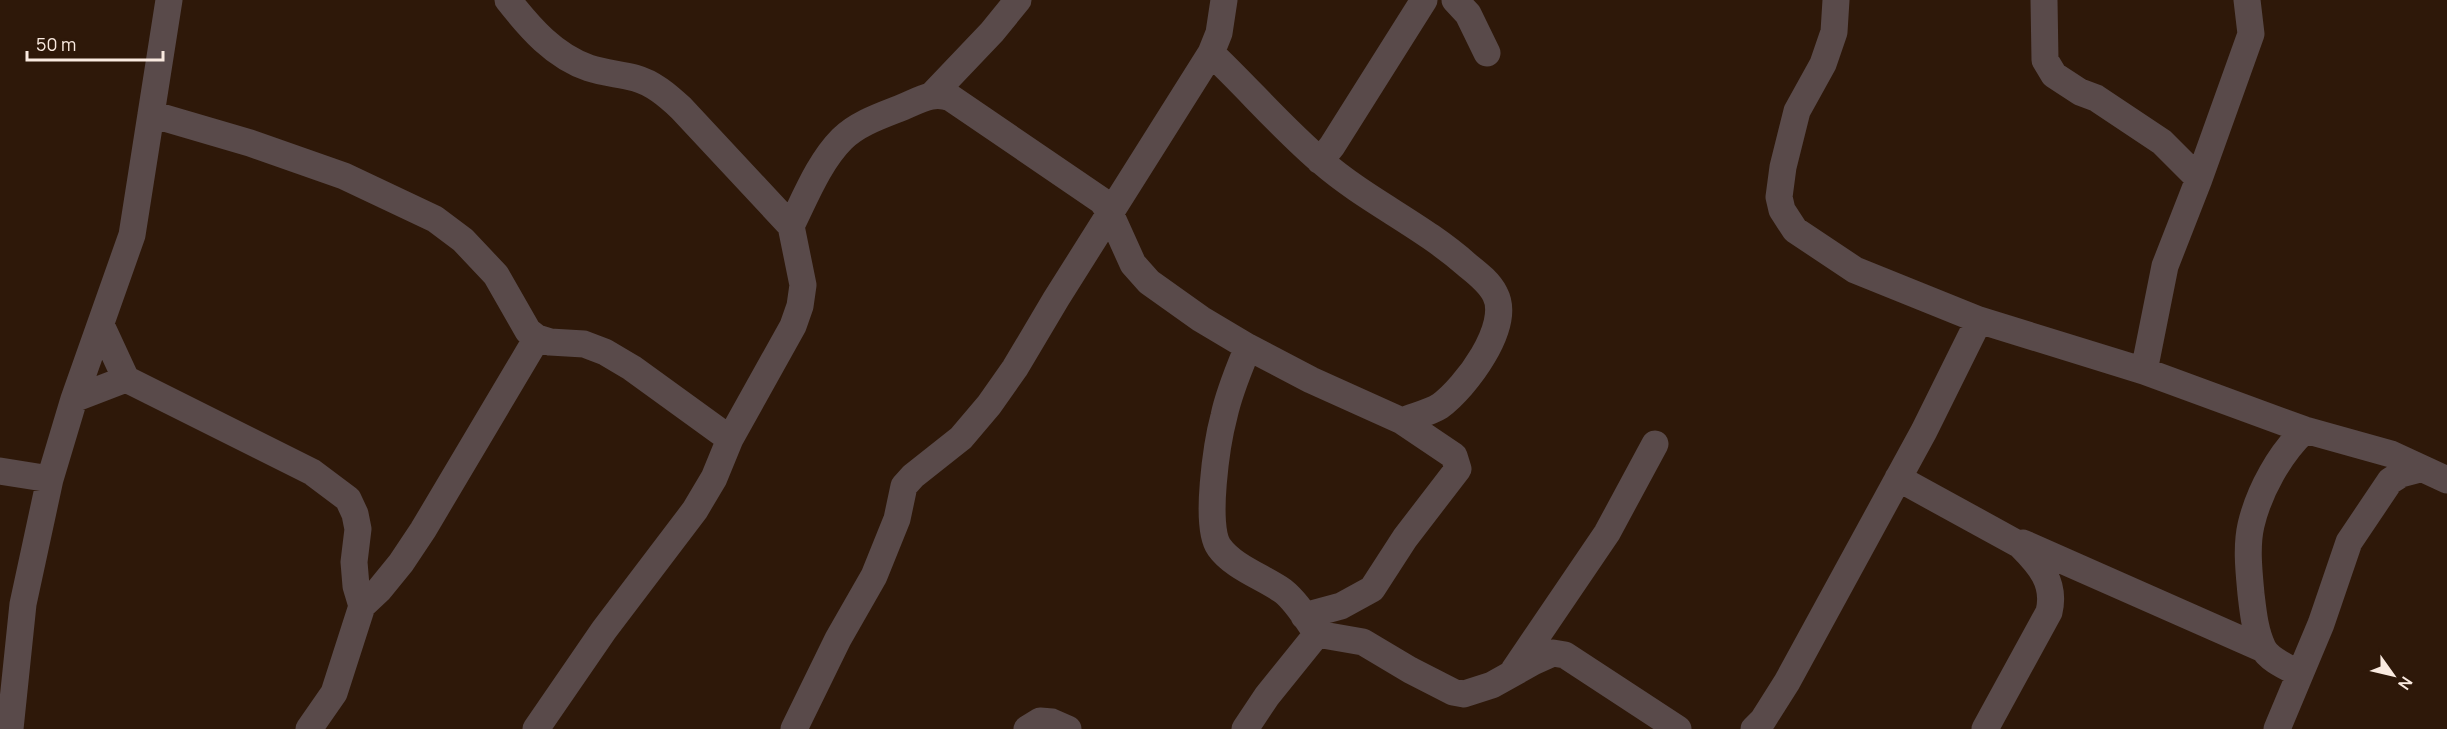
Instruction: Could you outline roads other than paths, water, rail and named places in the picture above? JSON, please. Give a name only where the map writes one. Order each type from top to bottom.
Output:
[{"type":"street","points":[[10,729],[23,604],[50,478],[74,399],[132,235],[169,0]]},
{"type":"street","points":[[508,0],[548,45],[574,62],[610,74],[634,78],[667,94],[790,226],[803,285],[800,306],[789,334],[730,439],[714,478],[695,510],[604,630],[536,729]]},
{"type":"street","points":[[790,226],[827,159],[843,139],[859,127],[932,95],[992,32],[1018,0]]},
{"type":"street","points":[[794,729],[838,639],[874,576],[897,519],[904,486],[912,476],[961,438],[989,405],[1015,368],[1212,53],[1219,33],[1224,0]]},
{"type":"street","points":[[1320,161],[1332,146],[1424,0]]},
{"type":"street","points":[[1455,0],[1468,14],[1487,53]]},
{"type":"street","points":[[1836,0],[1834,32],[1822,64],[1797,111],[1783,167],[1779,197],[1782,210],[1796,230],[1854,270],[1979,320],[2144,371],[2305,430],[2391,454],[2447,480]]},
{"type":"street","points":[[2044,0],[2044,60],[2054,75],[2080,92],[2103,102],[2162,142],[2199,179]]},
{"type":"street","points":[[2144,371],[2165,266],[2251,34],[2247,0]]},
{"type":"street","points":[[1212,53],[1320,161],[1348,183],[1438,242],[1480,276],[1496,296],[1498,309],[1491,342],[1458,391],[1438,408],[1402,421]]},
{"type":"street","points":[[932,95],[951,98],[1102,201],[1110,213],[1133,264],[1149,282],[1201,319],[1311,380],[1402,421],[1454,456],[1458,469],[1405,538],[1372,589],[1311,625],[1245,729]]},
{"type":"street","points":[[151,114],[250,143],[344,176],[435,219],[463,240],[496,274],[528,331],[537,338],[550,342],[584,344],[605,352],[632,368],[730,439]]},
{"type":"street","points":[[1754,729],[1763,720],[1787,682],[1946,388],[1979,320]]},
{"type":"street","points":[[101,325],[126,379],[312,472],[348,499],[355,514],[358,529],[354,562],[356,586],[362,606]]},
{"type":"street","points":[[309,729],[334,693],[362,606],[402,563],[537,338]]},
{"type":"street","points":[[1248,347],[1224,416],[1212,504],[1213,536],[1218,547],[1227,556],[1285,593],[1311,625],[1363,642],[1453,692],[1472,693],[1553,653],[1565,655],[1678,729]]},
{"type":"street","points":[[74,399],[126,379]]},
{"type":"street","points":[[2263,649],[2253,616],[2248,566],[2250,526],[2261,495],[2277,466],[2292,442],[2305,430]]},
{"type":"street","points":[[1510,675],[1607,533],[1655,444]]},
{"type":"street","points":[[2277,729],[2321,624],[2349,542],[2390,481],[2401,474],[2420,469]]},
{"type":"street","points":[[0,471],[50,478]]},
{"type":"street","points":[[1898,478],[2008,537],[2263,649],[2300,674]]},
{"type":"street","points":[[1985,729],[2049,612],[2052,600],[2051,585],[2032,557],[2008,537]]},
{"type":"street","points":[[1027,729],[1040,721],[1052,722],[1068,729]]}]
